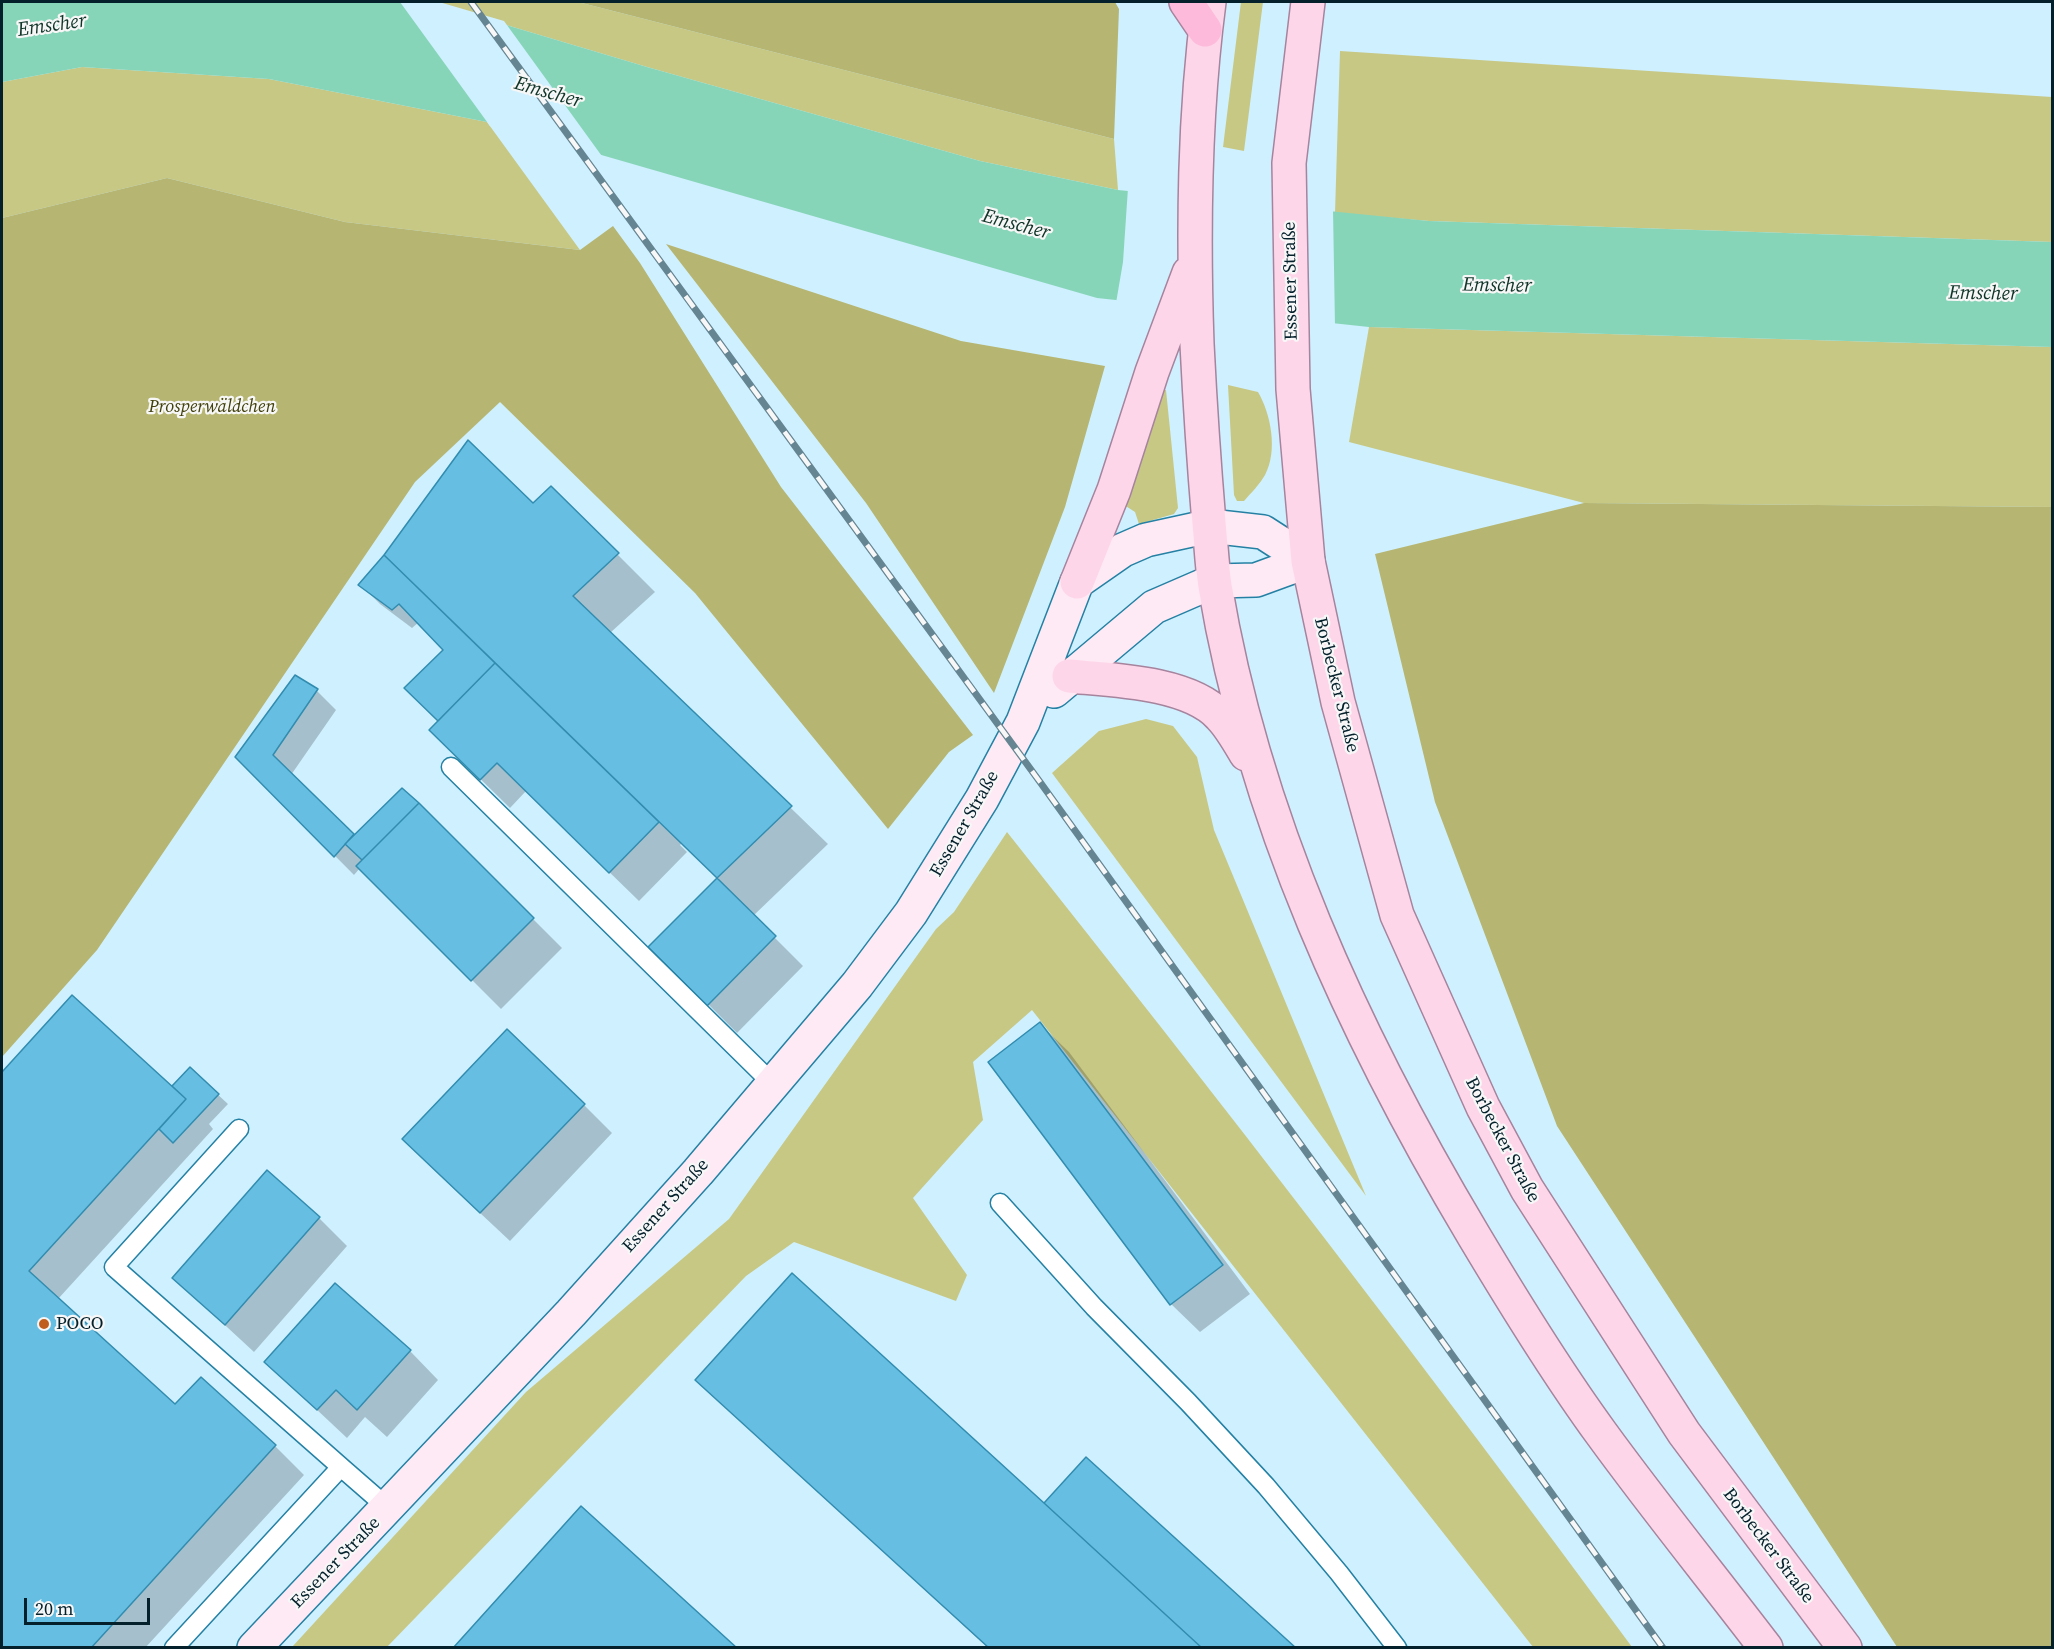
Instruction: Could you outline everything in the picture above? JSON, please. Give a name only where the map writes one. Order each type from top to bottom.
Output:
[{"type":"highway","points":[[1186,2],[1207,16]]},
{"type":"main road","name":"Essener Straße","points":[[1023,722],[1069,676],[1155,608],[1214,581],[1256,580],[1308,561],[1293,389],[1289,164],[1308,2]]},
{"type":"main road","points":[[1207,16],[1196,151],[1194,260],[1199,378],[1214,581],[1230,657],[1266,795],[1316,930],[1363,1035],[1420,1145],[1513,1301],[1599,1430],[1766,1647]]},
{"type":"main road","points":[[1077,582],[1114,490],[1152,372],[1194,260]]},
{"type":"main road","points":[[1077,582],[1123,550],[1146,540],[1210,526],[1263,532],[1308,561]]},
{"type":"main road","name":"Borbecker Straße","points":[[1308,561],[1338,702],[1397,915],[1483,1107],[1527,1189],[1684,1433],[1845,1647]]},
{"type":"main road","name":"Essener Straße","points":[[254,1647],[571,1313],[857,985],[911,913],[982,799],[1023,722],[1077,582]]},
{"type":"main road","points":[[1069,676],[1156,686],[1174,691],[1219,714],[1242,747],[1266,795]]},
{"type":"lane","points":[[451,766],[773,1084]]},
{"type":"lane","points":[[239,1129],[114,1267],[388,1508]]},
{"type":"lane","points":[[1000,1203],[1094,1307],[1188,1402],[1266,1486],[1397,1647]]},
{"type":"lane","points":[[174,1647],[341,1467]]},
{"type":"shaded area","points":[[429,2],[578,2],[1114,139],[1118,190],[980,161],[647,67]]},
{"type":"shaded area","points":[[1241,2],[1263,2],[1244,151],[1223,147]]},
{"type":"shaded area","points":[[1340,51],[2052,97],[2052,242],[1429,221],[1335,213]]},
{"type":"shaded area","points":[[82,67],[269,79],[487,122],[580,250],[345,222],[167,178],[2,218],[2,82]]},
{"type":"shaded area","points":[[1369,327],[2052,347],[2052,507],[1584,503],[1349,442]]},
{"type":"shaded area","points":[[1228,385],[1258,392],[1263,401],[1271,433],[1269,465],[1261,482],[1244,501],[1237,501],[1234,495]]},
{"type":"shaded area","points":[[1156,389],[1166,390],[1178,508],[1174,514],[1139,524],[1135,512],[1121,503]]},
{"type":"shaded area","points":[[1146,719],[1173,726],[1197,757],[1214,830],[1366,1196],[1052,773],[1099,731]]},
{"type":"shaded area","points":[[1007,832],[1323,1236],[1632,1647],[1533,1647],[1032,1010],[973,1062],[983,1120],[913,1198],[967,1275],[956,1301],[794,1242],[746,1276],[387,1647],[292,1647],[526,1392],[729,1219],[936,929],[954,912]]},
{"type":"green space","points":[[578,2],[1115,2],[1119,9],[1114,139]]},
{"type":"green space","name":"Prosperwäldchen","points":[[167,178],[345,222],[580,250],[613,226],[640,263],[781,487],[973,735],[949,752],[888,829],[695,593],[500,402],[415,482],[97,950],[2,1057],[2,218]]},
{"type":"green space","points":[[666,244],[961,341],[1105,366],[1065,507],[994,693],[866,503]]},
{"type":"green space","points":[[1584,503],[2052,507],[2052,1647],[1897,1647],[1557,1126],[1435,802],[1375,554]]},
{"type":"water","name":"Emscher","points":[[2,2],[429,2],[647,67],[980,161],[1118,190],[1429,221],[2052,242],[2052,347],[1369,327],[1097,298],[487,122],[269,79],[82,67],[2,82]]},
{"type":"pier","points":[[400,2],[439,2],[504,21],[604,159],[490,126]]},
{"type":"pier","points":[[1128,188],[1333,210],[1335,326],[1116,303],[1123,262]]},
{"type":"building","points":[[468,440],[533,503],[551,486],[619,553],[573,596],[792,806],[717,878],[384,555]]},
{"type":"building","points":[[384,555],[495,663],[438,721],[404,688],[443,650],[399,604],[392,610],[358,585]]},
{"type":"building","points":[[495,663],[659,822],[609,873],[497,763],[480,780],[429,730]]},
{"type":"building","points":[[295,675],[318,689],[273,755],[354,834],[334,857],[235,757]]},
{"type":"building","points":[[402,788],[419,803],[362,860],[345,844]]},
{"type":"building","points":[[419,803],[534,918],[471,981],[356,866]]},
{"type":"building","points":[[717,878],[776,936],[707,1006],[648,947]]},
{"type":"building","name":"POCO","points":[[72,995],[186,1099],[29,1271],[175,1404],[201,1377],[276,1445],[91,1648],[2,1648],[2,1072]]},
{"type":"building","points":[[1040,1022],[1223,1265],[1170,1305],[988,1062]]},
{"type":"building","points":[[507,1029],[585,1104],[480,1213],[402,1139]]},
{"type":"building","points":[[190,1067],[219,1094],[173,1143],[159,1129],[186,1099],[172,1086]]},
{"type":"building","points":[[267,1170],[320,1217],[225,1325],[172,1278]]},
{"type":"building","points":[[792,1273],[1202,1648],[989,1648],[695,1380]]},
{"type":"building","points":[[335,1283],[411,1350],[357,1410],[336,1390],[317,1410],[264,1362]]},
{"type":"building","points":[[1086,1457],[1296,1648],[1202,1648],[1044,1503]]},
{"type":"building","points":[[581,1506],[737,1648],[453,1648]]},
{"type":"railway","points":[[471,2],[1040,782],[1663,1648]]},
{"type":"place","name":"POCO","points":[[44,1324]]}]
